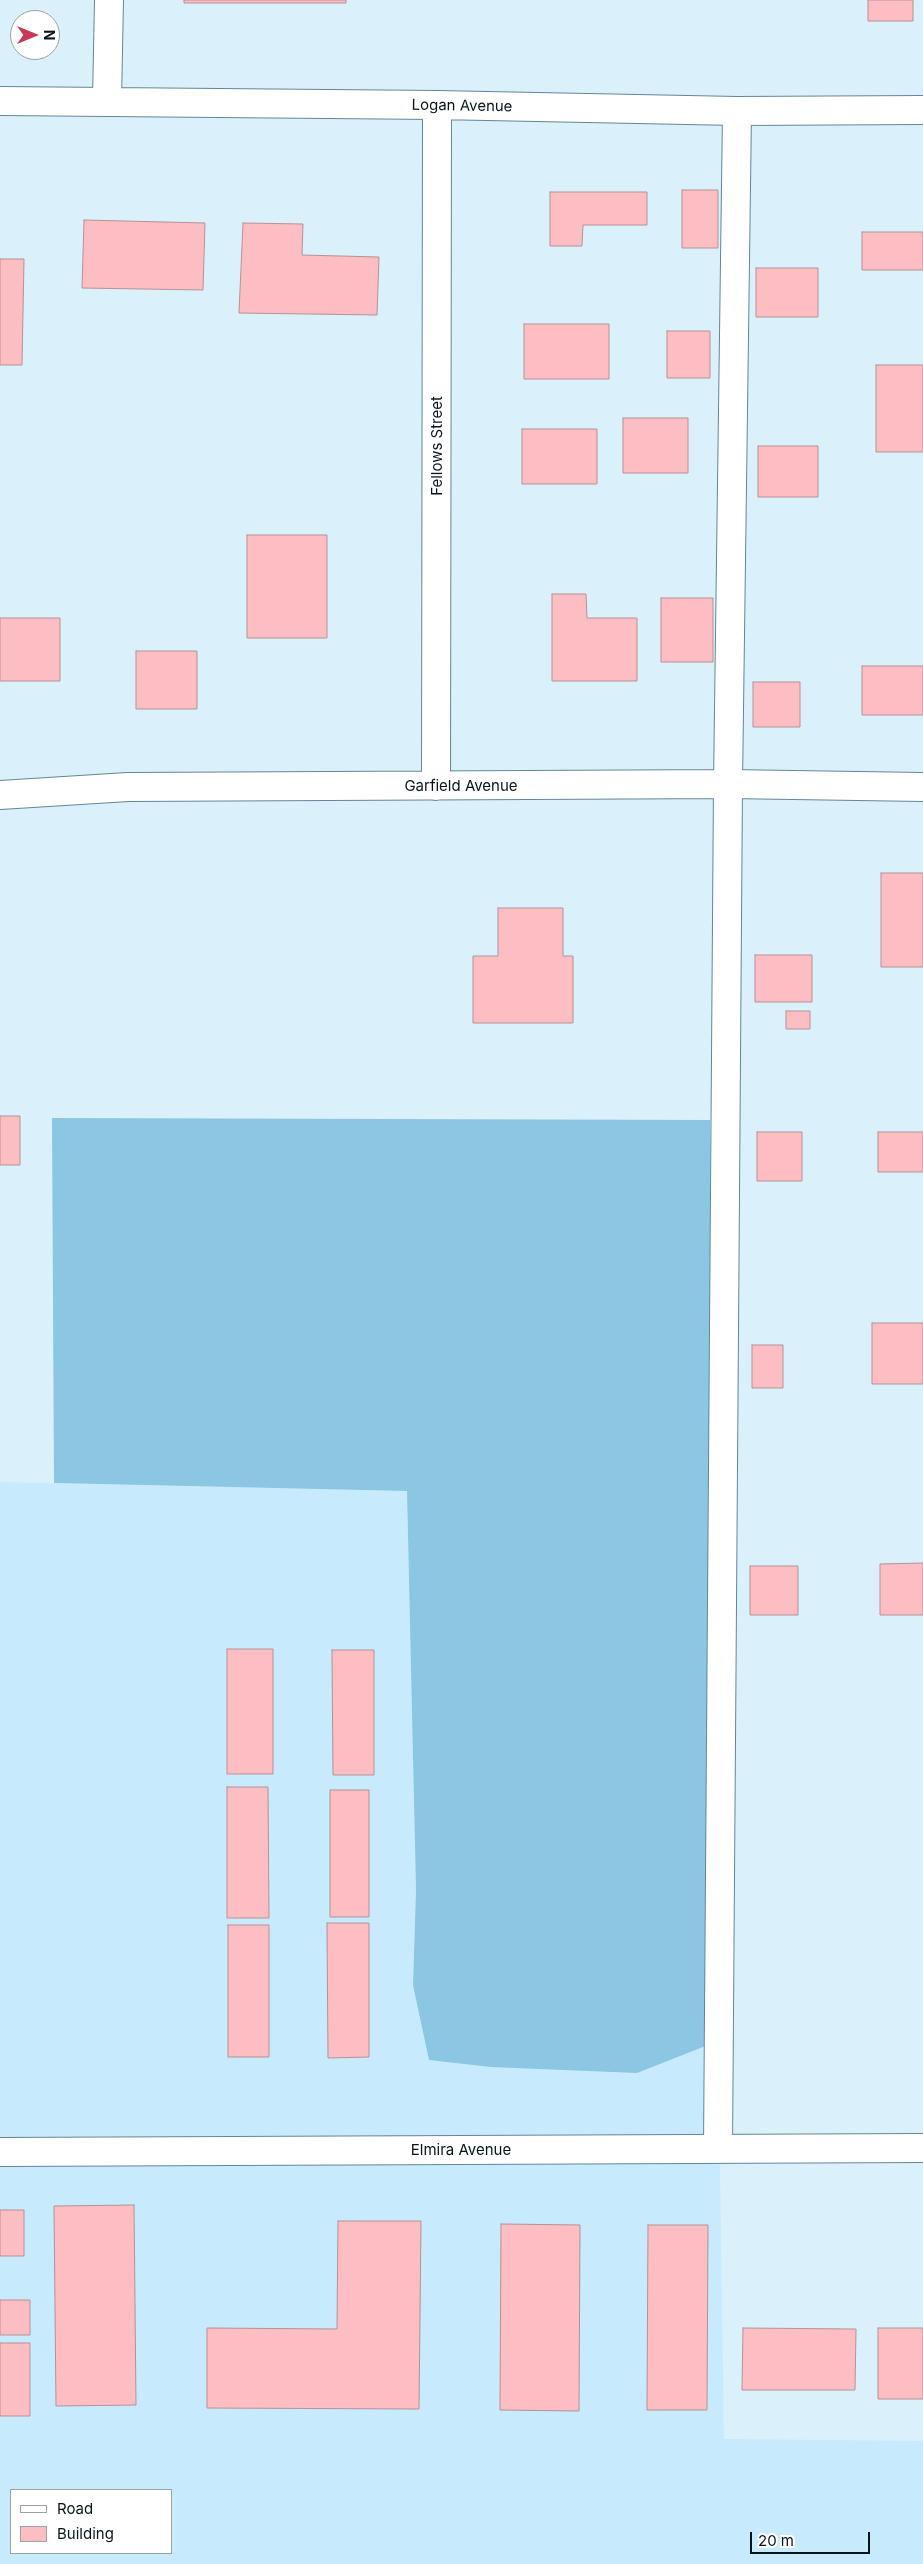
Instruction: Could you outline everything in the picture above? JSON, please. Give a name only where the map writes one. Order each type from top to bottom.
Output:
[{"type":"street","points":[[107,101],[109,0]]},
{"type":"street","name":"Logan Avenue","points":[[0,101],[437,105],[737,111],[923,110]]},
{"type":"street","name":"Fellows Street","points":[[436,786],[437,105]]},
{"type":"street","points":[[718,2149],[728,784],[737,111]]},
{"type":"street","name":"Garfield Avenue","points":[[0,796],[128,787],[728,784],[923,787]]},
{"type":"street","name":"Elmira Avenue","points":[[0,2152],[923,2148]]},
{"type":"shaded area","points":[[52,1118],[710,1120],[718,2041],[637,2073],[491,2067],[429,2060],[413,1985],[416,1890],[407,1491],[54,1483]]},
{"type":"shaded area","points":[[0,1482],[407,1491],[416,1890],[413,1985],[718,2041],[724,2439],[923,2441],[923,2564],[0,2564]]},
{"type":"building","points":[[184,0],[346,0],[346,3],[184,3]]},
{"type":"building","points":[[868,0],[913,0],[913,21],[868,21]]},
{"type":"building","points":[[682,190],[718,190],[718,248],[682,248]]},
{"type":"building","points":[[550,192],[647,192],[647,225],[583,225],[582,246],[550,246]]},
{"type":"building","points":[[84,220],[205,223],[203,290],[82,288]]},
{"type":"building","points":[[243,223],[303,224],[302,255],[379,257],[377,315],[239,313]]},
{"type":"building","points":[[862,232],[923,232],[923,270],[862,270]]},
{"type":"building","points":[[0,259],[24,259],[22,365],[0,365]]},
{"type":"building","points":[[756,268],[818,268],[818,317],[756,317]]},
{"type":"building","points":[[524,324],[609,324],[609,379],[524,379]]},
{"type":"building","points":[[667,331],[710,331],[710,378],[667,378]]},
{"type":"building","points":[[876,365],[923,365],[923,452],[876,452]]},
{"type":"building","points":[[623,418],[688,418],[688,473],[623,473]]},
{"type":"building","points":[[522,429],[597,429],[597,484],[522,484]]},
{"type":"building","points":[[758,446],[818,446],[818,497],[758,497]]},
{"type":"building","points":[[247,535],[327,535],[327,638],[247,638]]},
{"type":"building","points":[[552,594],[586,594],[587,618],[637,618],[637,681],[552,681]]},
{"type":"building","points":[[661,598],[713,598],[713,662],[661,662]]},
{"type":"building","points":[[0,618],[60,618],[60,681],[0,681]]},
{"type":"building","points":[[136,651],[197,651],[197,709],[136,709]]},
{"type":"building","points":[[862,666],[923,666],[923,715],[862,715]]},
{"type":"building","points":[[753,682],[800,682],[800,727],[753,727]]},
{"type":"building","points":[[881,873],[923,873],[923,967],[881,967]]},
{"type":"building","points":[[498,908],[563,908],[563,956],[573,956],[573,1023],[473,1023],[473,956],[498,956]]},
{"type":"building","points":[[755,955],[812,955],[812,1002],[755,1002]]},
{"type":"building","points":[[786,1011],[810,1011],[810,1029],[786,1029]]},
{"type":"building","points":[[0,1116],[20,1116],[20,1165],[0,1165]]},
{"type":"building","points":[[757,1132],[802,1132],[802,1181],[757,1181]]},
{"type":"building","points":[[878,1132],[923,1132],[923,1172],[878,1172]]},
{"type":"building","points":[[872,1323],[923,1323],[923,1384],[872,1384]]},
{"type":"building","points":[[752,1345],[783,1345],[783,1388],[752,1388]]},
{"type":"building","points":[[923,1563],[923,1615],[880,1615],[880,1564]]},
{"type":"building","points":[[750,1566],[798,1566],[798,1615],[750,1615]]},
{"type":"building","points":[[227,1649],[273,1649],[273,1774],[227,1774]]},
{"type":"building","points":[[332,1650],[374,1650],[374,1775],[333,1775]]},
{"type":"building","points":[[227,1787],[268,1787],[269,1918],[227,1918]]},
{"type":"building","points":[[330,1790],[369,1790],[369,1917],[330,1917]]},
{"type":"building","points":[[327,1923],[369,1923],[369,2057],[328,2058]]},
{"type":"building","points":[[228,1925],[269,1925],[269,2057],[228,2057]]},
{"type":"building","points":[[134,2205],[136,2405],[56,2406],[54,2206]]},
{"type":"building","points":[[0,2210],[24,2210],[24,2256],[0,2256]]},
{"type":"building","points":[[338,2221],[421,2221],[419,2409],[207,2408],[207,2328],[337,2329]]},
{"type":"building","points":[[501,2224],[580,2225],[579,2411],[500,2410]]},
{"type":"building","points":[[648,2225],[708,2225],[707,2410],[647,2410]]},
{"type":"building","points":[[0,2300],[30,2300],[30,2335],[0,2335]]},
{"type":"building","points":[[743,2328],[856,2329],[855,2390],[742,2390]]},
{"type":"building","points":[[878,2328],[923,2328],[923,2399],[878,2399]]},
{"type":"building","points":[[0,2343],[30,2343],[30,2416],[0,2416]]}]
